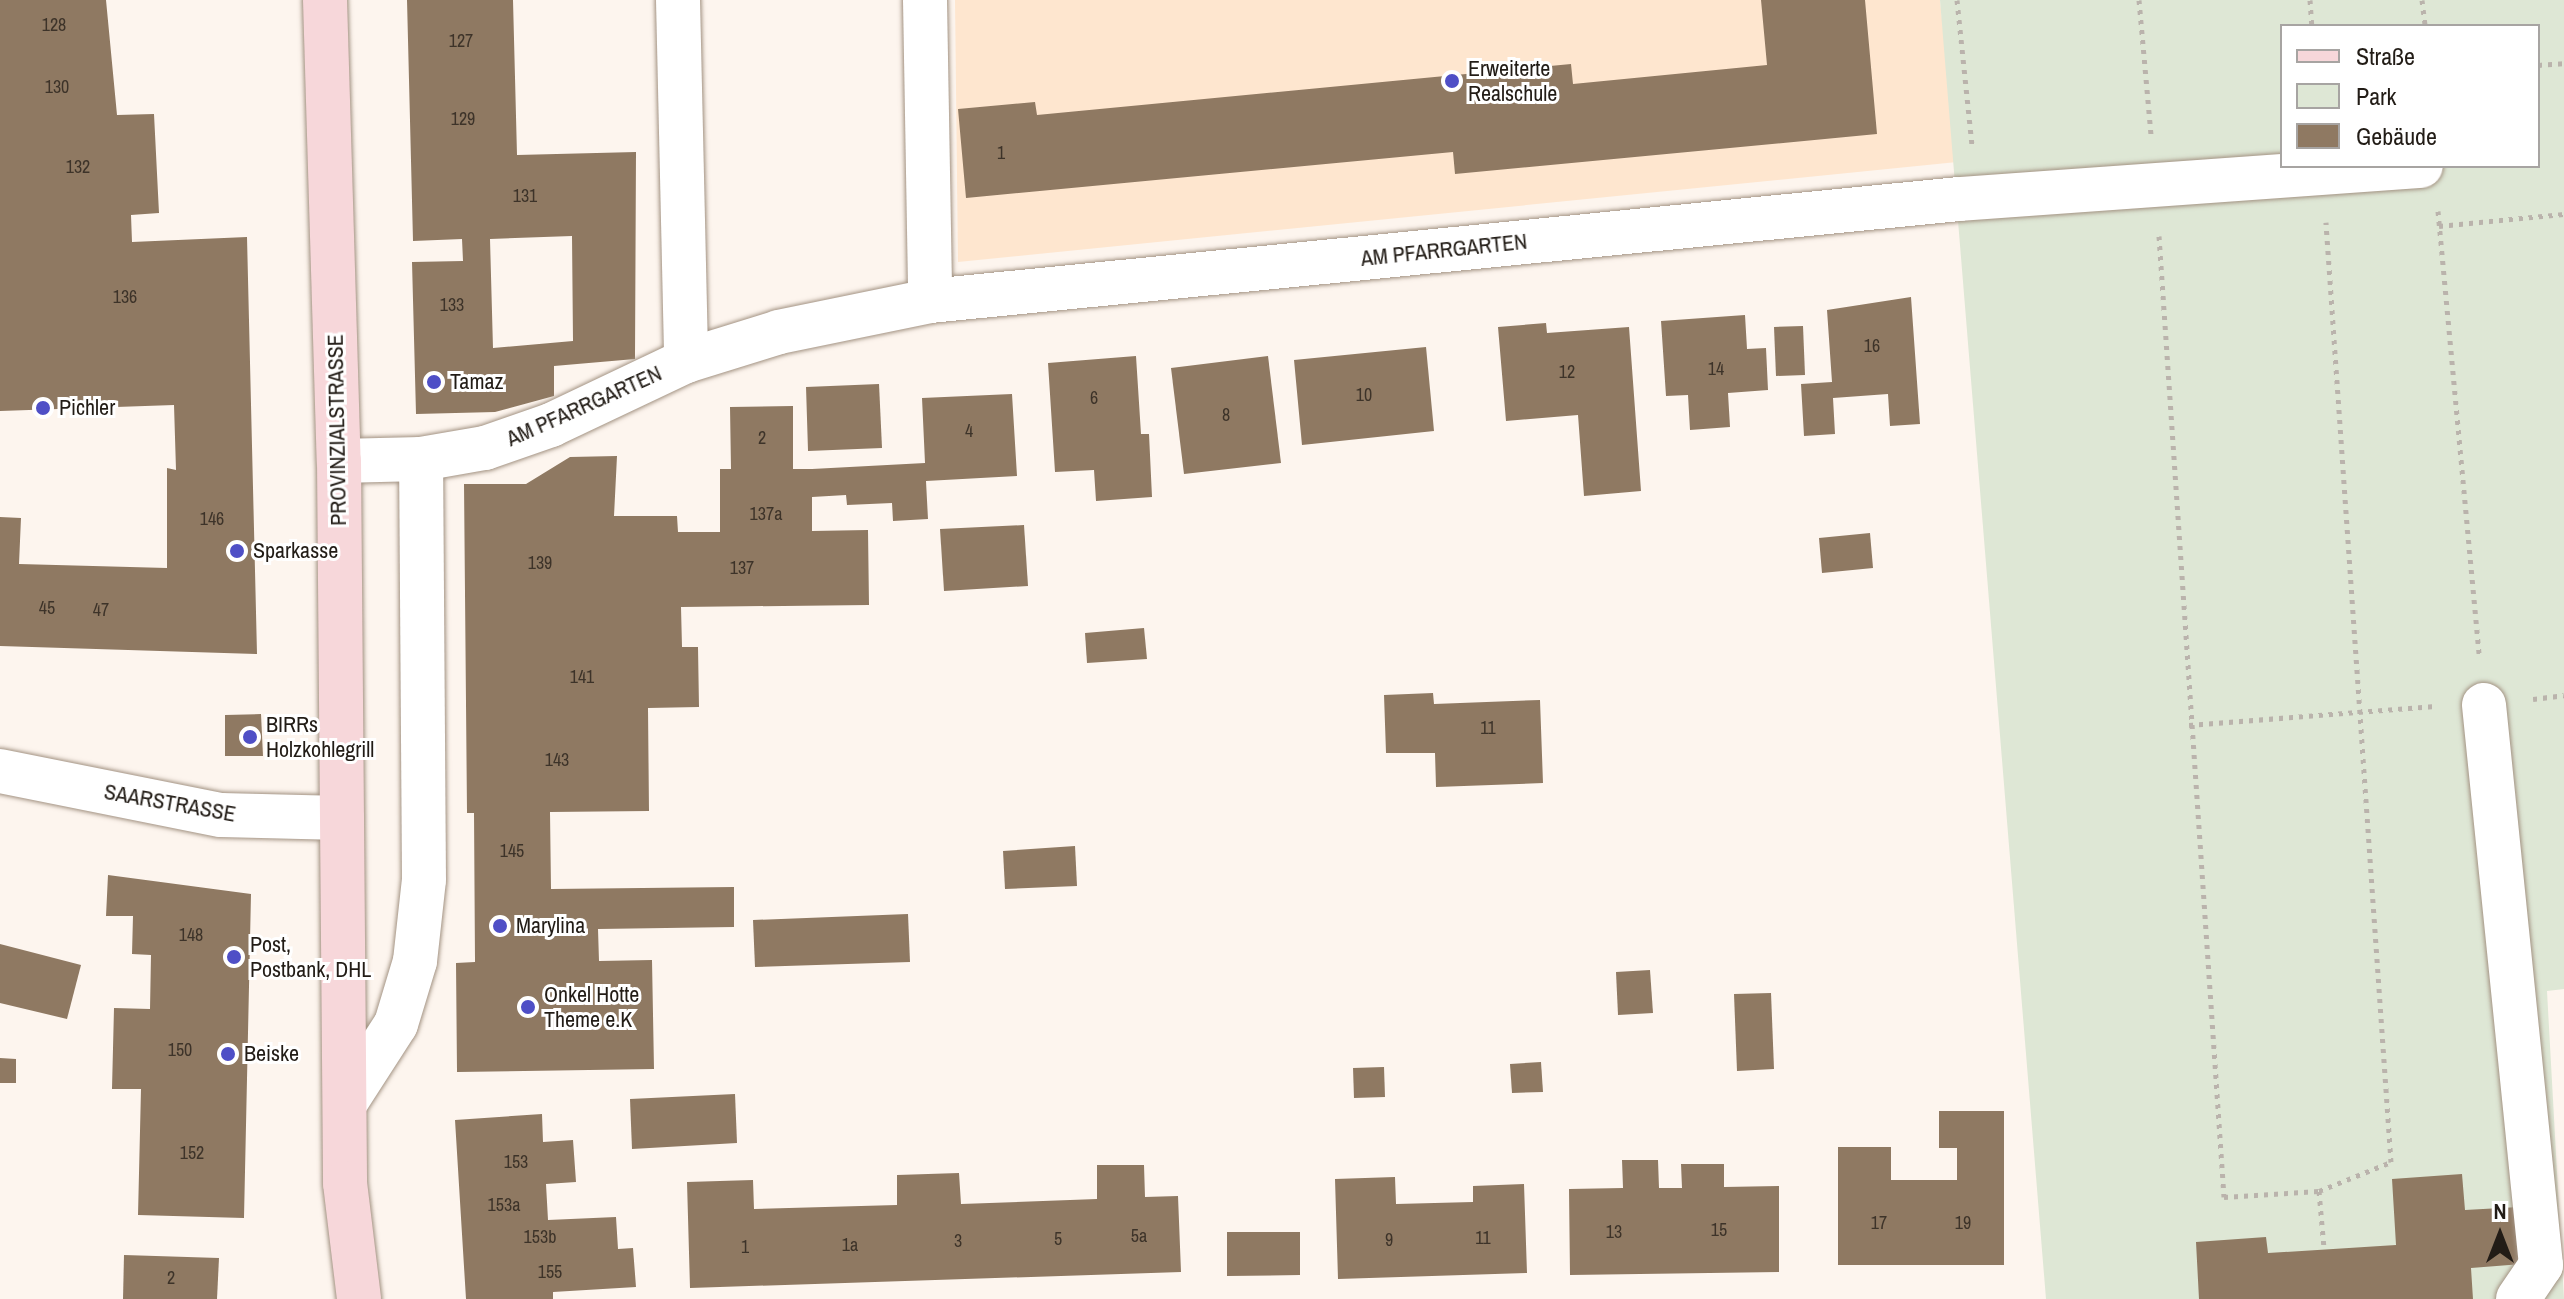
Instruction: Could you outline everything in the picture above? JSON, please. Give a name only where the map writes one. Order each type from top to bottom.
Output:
[{"type":"main road","name":"PROVINZIALSTRASSE","points":[[325,0],[339,461],[347,1100],[345,1183],[359,1299]]},
{"type":"street","name":"AM PFARRGARTEN","points":[[678,0],[686,361]]},
{"type":"street","points":[[925,0],[930,301]]},
{"type":"street","name":"AM PFARRGARTEN","points":[[339,461],[421,459],[485,448],[551,425],[686,361],[779,332],[930,301],[1968,199],[2156,189],[2323,174],[2429,181]]},
{"type":"street","points":[[347,1100],[396,1024],[415,961],[424,880],[421,459]]},
{"type":"street","points":[[2484,705],[2541,1265],[2518,1299]]},
{"type":"street","name":"SAARSTRASSE","points":[[0,771],[221,815],[342,818]]},
{"type":"path","points":[[1957,0],[1968,199]]},
{"type":"path","points":[[2139,0],[2156,189],[2189,725],[2224,1197],[2319,1191],[2391,1162],[2364,708],[2323,174]]},
{"type":"path","points":[[2310,0],[2312,24]]},
{"type":"path","points":[[2422,0],[2425,24]]},
{"type":"path","points":[[2540,65],[2564,63]]},
{"type":"path","points":[[2429,181],[2439,226],[2484,705]]},
{"type":"path","points":[[2439,226],[2564,214]]},
{"type":"path","points":[[2189,725],[2364,708],[2484,705],[2564,695]]},
{"type":"path","points":[[2319,1191],[2324,1248]]},
{"type":"shaded area","name":"Erweiterte Realschule","points":[[955,0],[1940,0],[1957,162],[958,262]]},
{"type":"green space","points":[[1940,0],[2564,0],[2564,989],[2547,991],[2564,1299],[2046,1299]]},
{"type":"building","points":[[0,0],[106,0],[117,115],[154,114],[159,213],[131,215],[132,242],[247,237],[257,654],[0,646],[0,517],[21,518],[19,564],[167,568],[167,468],[176,470],[174,405],[0,411]]},
{"type":"building","points":[[407,0],[513,0],[517,155],[636,152],[635,359],[554,366],[554,396],[495,412],[416,414],[412,262],[463,261],[462,239],[413,241]],"holes":[[[572,236],[573,341],[493,348],[490,239]]]},
{"type":"building","points":[[1761,0],[1865,0],[1877,134],[1455,174],[1453,152],[966,198],[958,109],[1035,102],[1037,115],[1571,64],[1573,84],[1767,65]]},
{"type":"building","points":[[1911,297],[1920,424],[1890,426],[1888,394],[1833,398],[1835,434],[1804,436],[1801,384],[1832,382],[1827,310]]},
{"type":"building","points":[[1745,315],[1747,349],[1766,348],[1768,390],[1728,393],[1730,427],[1690,430],[1688,395],[1666,396],[1661,321]]},
{"type":"building","points":[[1546,323],[1547,333],[1629,327],[1641,491],[1584,496],[1578,415],[1506,421],[1498,327]]},
{"type":"building","points":[[1803,326],[1805,375],[1776,376],[1774,327]]},
{"type":"building","points":[[1426,347],[1434,431],[1302,445],[1294,360]]},
{"type":"building","points":[[1136,356],[1141,434],[1149,434],[1152,497],[1096,501],[1094,470],[1055,472],[1048,363]]},
{"type":"building","points":[[1268,356],[1281,463],[1184,474],[1171,368]]},
{"type":"building","points":[[879,384],[882,448],[808,451],[806,387]]},
{"type":"building","points":[[1012,394],[1017,476],[926,481],[928,519],[893,521],[892,503],[847,505],[846,495],[812,497],[812,531],[868,530],[869,605],[681,607],[682,647],[698,647],[699,707],[648,708],[649,811],[550,812],[551,889],[734,887],[734,927],[598,929],[599,961],[652,960],[654,1069],[457,1072],[456,963],[475,962],[474,813],[467,813],[464,484],[526,484],[570,457],[617,456],[614,516],[677,516],[678,532],[720,532],[720,469],[731,469],[730,407],[793,406],[793,469],[812,469],[925,463],[922,398]]},
{"type":"building","points":[[1024,525],[1028,586],[944,591],[940,529]]},
{"type":"building","points":[[1870,533],[1873,568],[1822,573],[1819,538]]},
{"type":"building","points":[[1144,628],[1147,659],[1087,663],[1085,633]]},
{"type":"building","points":[[1433,693],[1434,704],[1540,700],[1543,783],[1436,787],[1435,753],[1386,753],[1384,695]]},
{"type":"building","points":[[261,714],[263,756],[225,756],[225,715]]},
{"type":"building","points":[[1075,846],[1077,886],[1005,889],[1003,851]]},
{"type":"building","points":[[108,875],[251,894],[244,1218],[138,1215],[141,1089],[112,1089],[114,1008],[150,1009],[151,955],[132,954],[133,916],[106,916]]},
{"type":"building","points":[[908,914],[910,962],[755,967],[753,920]]},
{"type":"building","points":[[0,944],[81,965],[67,1019],[0,1003]]},
{"type":"building","points":[[1650,970],[1653,1013],[1618,1015],[1616,972]]},
{"type":"building","points":[[1771,993],[1774,1069],[1737,1071],[1734,994]]},
{"type":"building","points":[[0,1058],[16,1059],[16,1083],[0,1083]]},
{"type":"building","points":[[1541,1062],[1543,1092],[1512,1093],[1510,1064]]},
{"type":"building","points":[[1384,1067],[1385,1097],[1354,1098],[1353,1068]]},
{"type":"building","points":[[735,1094],[737,1143],[632,1149],[630,1099]]},
{"type":"building","points":[[1939,1111],[2004,1111],[2004,1265],[1838,1265],[1838,1147],[1891,1147],[1891,1180],[1957,1180],[1957,1148],[1939,1148]]},
{"type":"building","points":[[542,1114],[543,1142],[573,1140],[576,1182],[546,1184],[548,1220],[616,1217],[618,1249],[633,1248],[636,1287],[553,1292],[553,1299],[466,1299],[455,1120]]},
{"type":"building","points":[[1622,1160],[1658,1160],[1659,1188],[1682,1188],[1681,1164],[1724,1164],[1724,1187],[1779,1186],[1779,1272],[1570,1275],[1569,1189],[1623,1188]]},
{"type":"building","points":[[1097,1165],[1144,1165],[1145,1197],[1178,1196],[1181,1272],[690,1288],[687,1182],[753,1180],[754,1209],[897,1205],[897,1175],[959,1173],[961,1204],[1097,1199]]},
{"type":"building","points":[[2462,1174],[2465,1210],[2519,1207],[2522,1264],[2471,1268],[2473,1299],[2199,1299],[2196,1242],[2266,1237],[2268,1253],[2396,1245],[2392,1179]]},
{"type":"building","points":[[1395,1177],[1396,1204],[1473,1202],[1473,1186],[1524,1184],[1527,1273],[1338,1279],[1335,1179]]},
{"type":"building","points":[[1227,1232],[1300,1232],[1300,1275],[1227,1276]]},
{"type":"building","points":[[124,1255],[219,1258],[217,1299],[123,1299]]},
{"type":"place","name":"Erweiterte Realschule","points":[[1452,81]]},
{"type":"place","name":"Tamaz","points":[[434,382]]},
{"type":"place","name":"Pichler","points":[[43,408]]},
{"type":"place","name":"Sparkasse","points":[[237,551]]},
{"type":"place","name":"BIRRs Holzkohlegrill","points":[[250,737]]},
{"type":"place","name":"Marylina","points":[[500,926]]},
{"type":"place","name":"Post, Postbank, DHL","points":[[234,957]]},
{"type":"place","name":"Onkel Hotte Theme e.K","points":[[528,1007]]},
{"type":"place","name":"Beiske","points":[[228,1054]]}]
